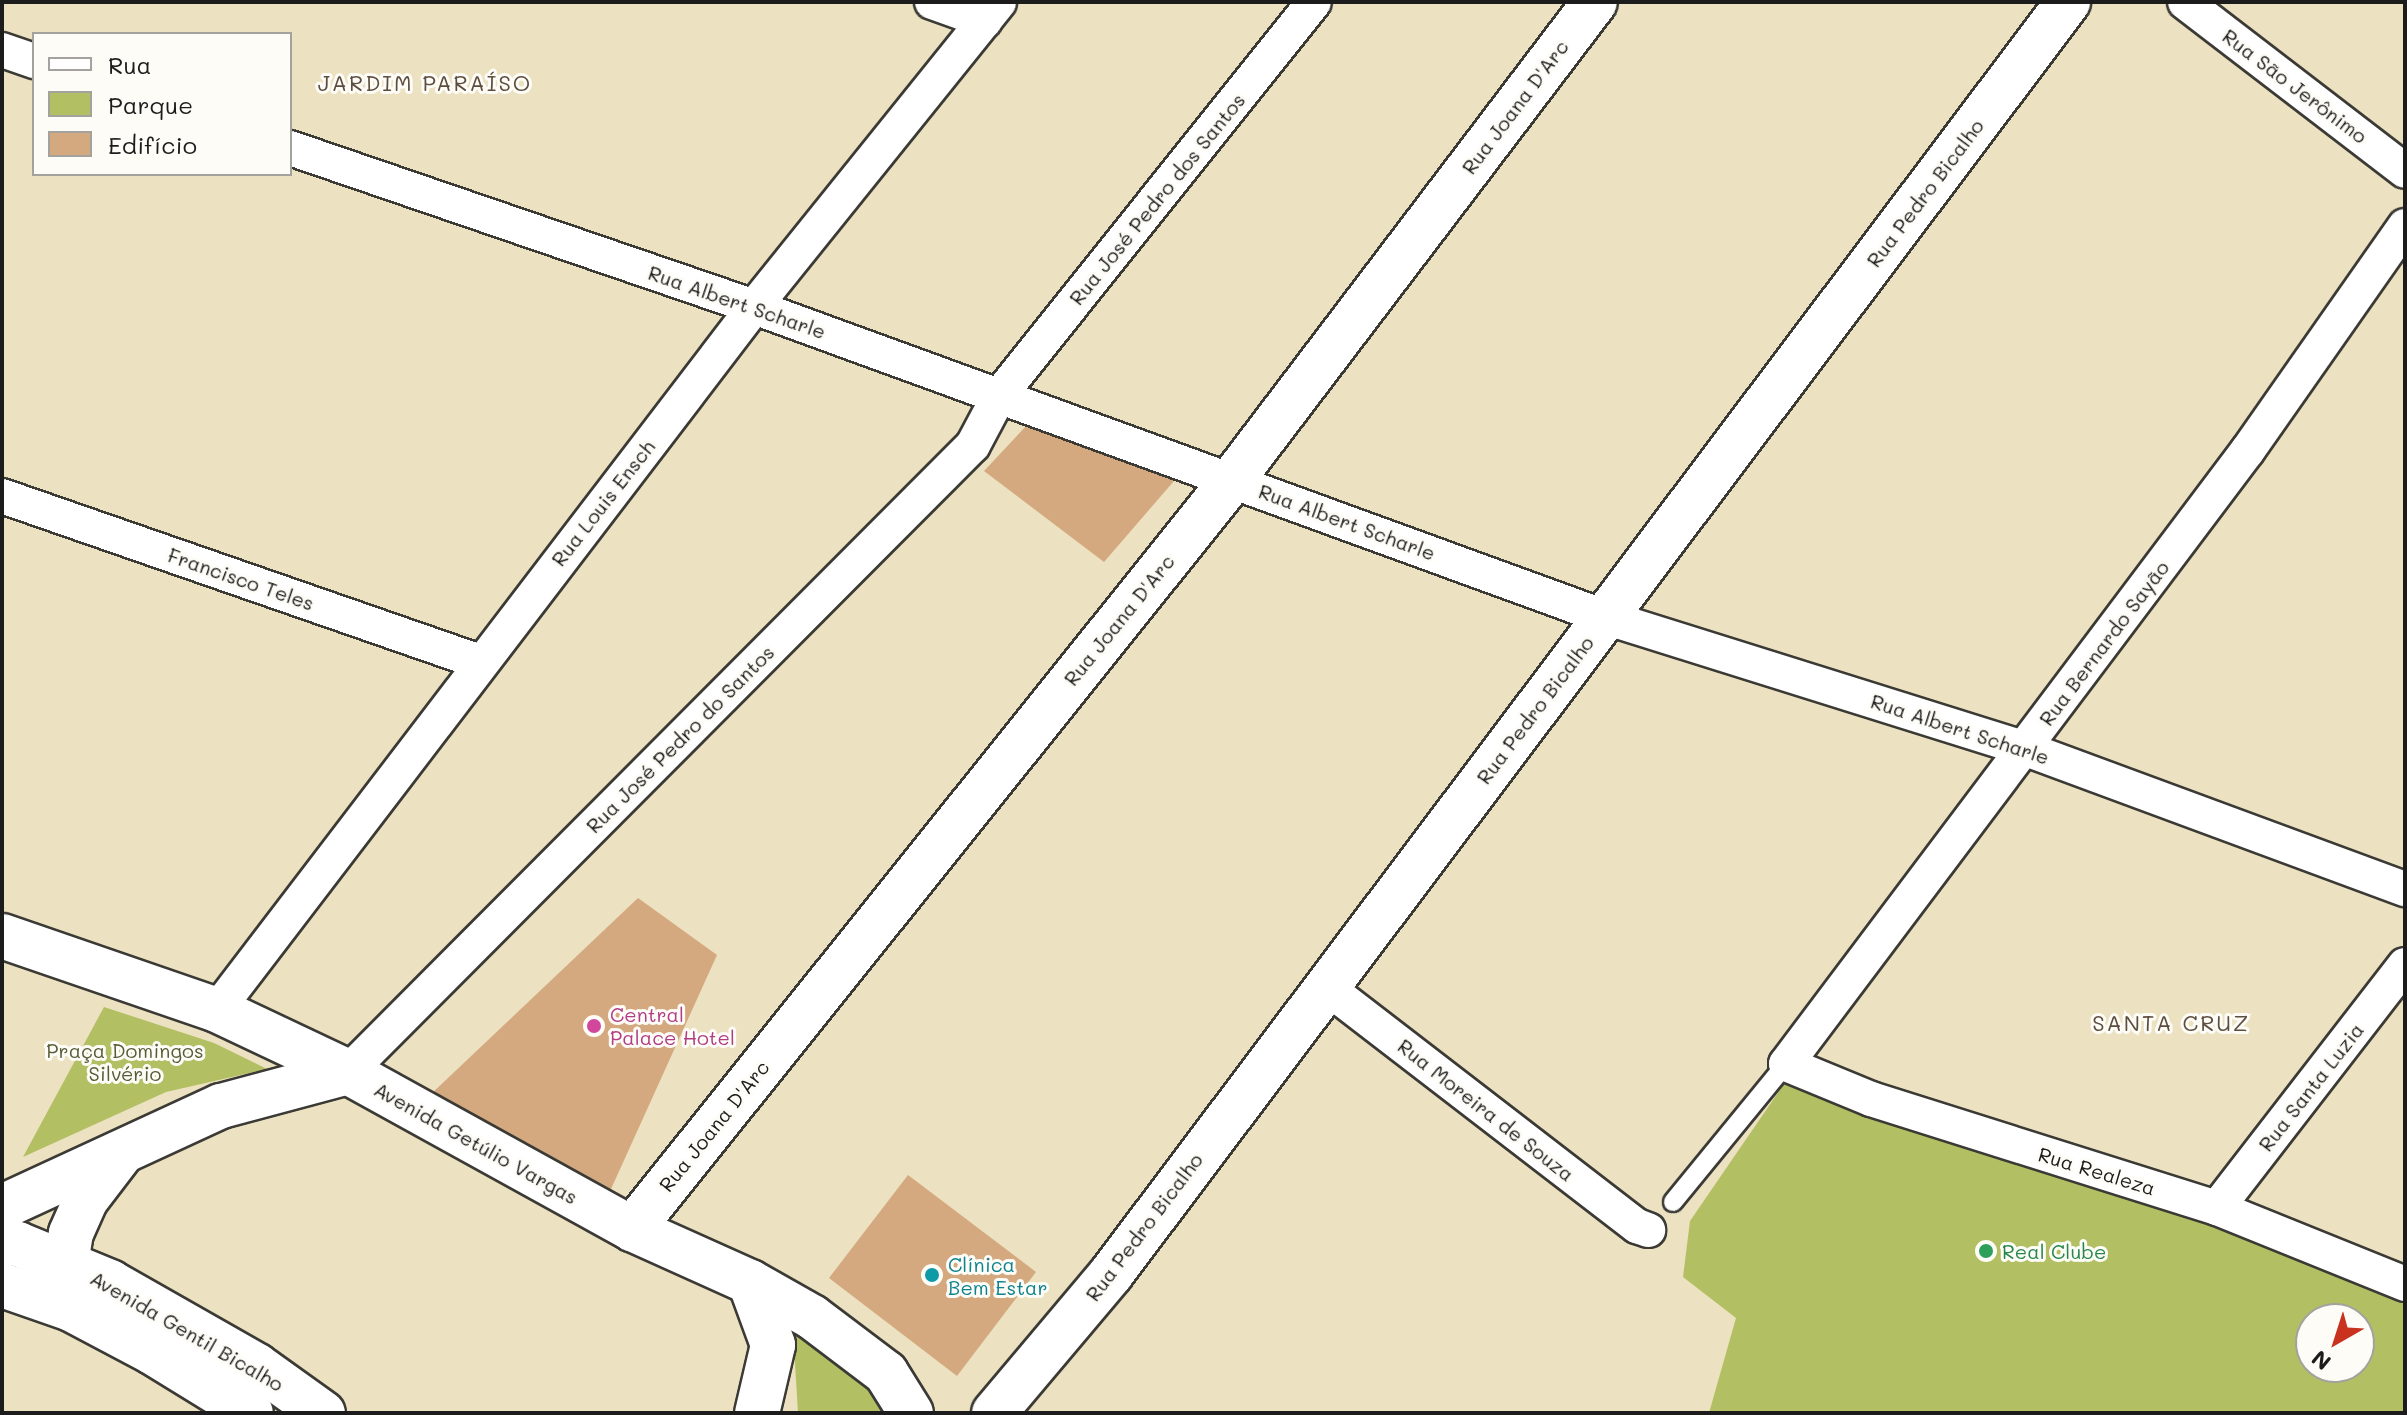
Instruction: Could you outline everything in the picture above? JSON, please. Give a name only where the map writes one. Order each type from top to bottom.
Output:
[{"type":"street","points":[[932,2],[992,11]]},
{"type":"street","name":"Rua José Pedro dos Santos","points":[[999,396],[1314,2]]},
{"type":"street","name":"Rua Joana D'Arc","points":[[632,1229],[1232,480],[1595,2]]},
{"type":"street","name":"Rua Pedro Bicalho","points":[[994,1413],[1111,1274],[2068,2]]},
{"type":"street","name":"Rua São Jerônimo","points":[[2185,2],[2405,171]]},
{"type":"street","name":"Rua Louis Ensch","points":[[217,1010],[754,307],[992,11]]},
{"type":"street","points":[[2,50],[32,60]]},
{"type":"street","name":"Rua Albert Scharle","points":[[292,149],[754,307],[1605,617],[2026,749],[2405,889]]},
{"type":"street","name":"Rua Bernardo Sayão","points":[[1786,1064],[2248,450],[2405,226]]},
{"type":"street","name":"Rua José Pedro do Santos","points":[[348,1072],[973,445],[999,396]]},
{"type":"street","name":"Francisco Teles","points":[[2,496],[480,662]]},
{"type":"street","name":"Avenida Getúlio Vargas","points":[[2,936],[217,1010],[348,1072],[632,1229],[750,1282],[812,1317],[886,1373],[911,1413]]},
{"type":"street","name":"Rua Santa Luzia","points":[[2217,1208],[2405,965]]},
{"type":"street","name":"Rua Moreira de Souza","points":[[1325,986],[1637,1226],[1648,1230]]},
{"type":"street","name":"Rua Realeza","points":[[1786,1064],[1871,1099],[2217,1208],[2405,1284]]},
{"type":"street","points":[[2,1207],[221,1106],[348,1072]]},
{"type":"street","points":[[71,1309],[66,1264],[71,1233],[85,1201],[121,1153]]},
{"type":"street","name":"Avenida Gentil Bicalho","points":[[2,1242],[18,1244],[110,1282],[243,1358],[323,1413]]},
{"type":"street","points":[[750,1282],[773,1345],[757,1413]]},
{"type":"street","points":[[2,1285],[71,1309],[174,1365],[251,1413]]},
{"type":"lane","name":"Rua Bernardo Sayão","points":[[1673,1202],[1786,1064]]},
{"type":"green space","name":"Praça Domingos Silvério","points":[[104,1007],[214,1043],[267,1069],[166,1092],[23,1157]]},
{"type":"green space","name":"Real Clube","points":[[1788,1078],[2214,1224],[2405,1296],[2405,1413],[1709,1413],[1736,1318],[1683,1277],[1690,1221]]},
{"type":"green space","points":[[793,1330],[858,1371],[893,1413],[798,1413]]},
{"type":"building","points":[[1029,423],[1180,474],[1104,562],[984,471]]},
{"type":"building","name":"Central Palace Hotel","points":[[638,898],[717,955],[611,1189],[429,1096]]},
{"type":"building","name":"Clínica Bem Estar","points":[[908,1175],[1036,1272],[957,1376],[829,1278]]},
{"type":"place","name":"Central Palace Hotel","points":[[594,1026]]},
{"type":"place","name":"Real Clube","points":[[1986,1251]]},
{"type":"place","name":"Clínica Bem Estar","points":[[932,1275]]},
{"type":"district","name":"JARDIM PARAÍSO","points":[[425,83]]},
{"type":"district","name":"SANTA CRUZ","points":[[2171,1023]]}]
